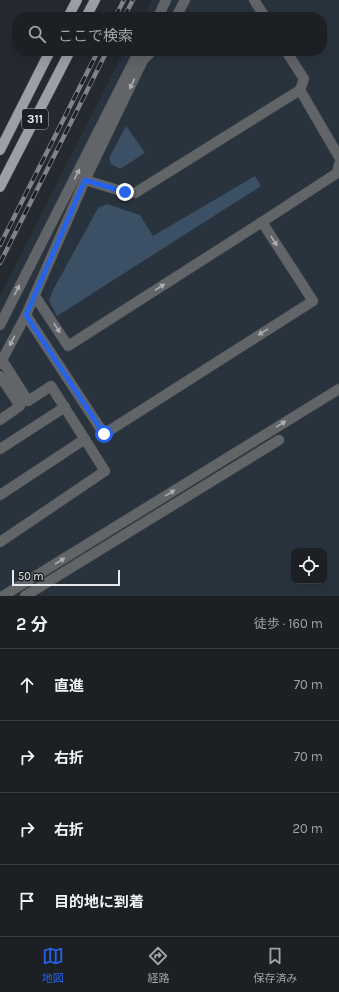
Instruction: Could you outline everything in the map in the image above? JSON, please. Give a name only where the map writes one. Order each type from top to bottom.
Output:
[{"type":"main road","points":[[70,12],[76,0]]},
{"type":"main road","points":[[89,12],[95,0]]},
{"type":"main road","name":"311","points":[[0,150],[47,56]]},
{"type":"main road","name":"311","points":[[0,187],[67,56]]},
{"type":"lane","points":[[160,12],[166,0]]},
{"type":"lane","points":[[179,12],[185,0]]},
{"type":"lane","points":[[254,0],[261,12]]},
{"type":"lane","points":[[0,325],[136,56]]},
{"type":"lane","points":[[0,542],[105,471],[51,386],[28,401],[1,362],[35,296],[85,180],[143,60],[147,56]]},
{"type":"lane","points":[[85,180],[125,192],[135,193],[300,90],[304,79],[289,56]]},
{"type":"lane","points":[[300,90],[339,157]]},
{"type":"lane","points":[[35,296],[68,346],[337,173],[339,164]]},
{"type":"lane","points":[[26,315],[104,434],[313,301],[262,222]]},
{"type":"lane","points":[[0,376],[20,406],[0,420]]},
{"type":"lane","points":[[3,596],[339,389]]},
{"type":"lane","points":[[0,449],[64,407]]},
{"type":"lane","points":[[0,494],[85,439]]},
{"type":"lane","points":[[25,596],[278,440]]},
{"type":"shaded area","points":[[152,0],[339,0],[339,596],[0,596],[0,296],[121,56],[327,56],[327,12],[146,12]]},
{"type":"shaded area","points":[[126,126],[145,153],[120,169],[111,164],[109,158]]},
{"type":"shaded area","points":[[255,176],[261,186],[57,316],[49,301],[53,290],[98,208],[107,204],[140,215],[153,236]]},
{"type":"railway","points":[[118,12],[124,0]]},
{"type":"railway","points":[[127,12],[133,0]]},
{"type":"railway","points":[[0,245],[95,56]]},
{"type":"railway","points":[[0,263],[104,56]]},
{"type":"route","points":[[104,434],[26,315],[85,180],[125,192]]}]
